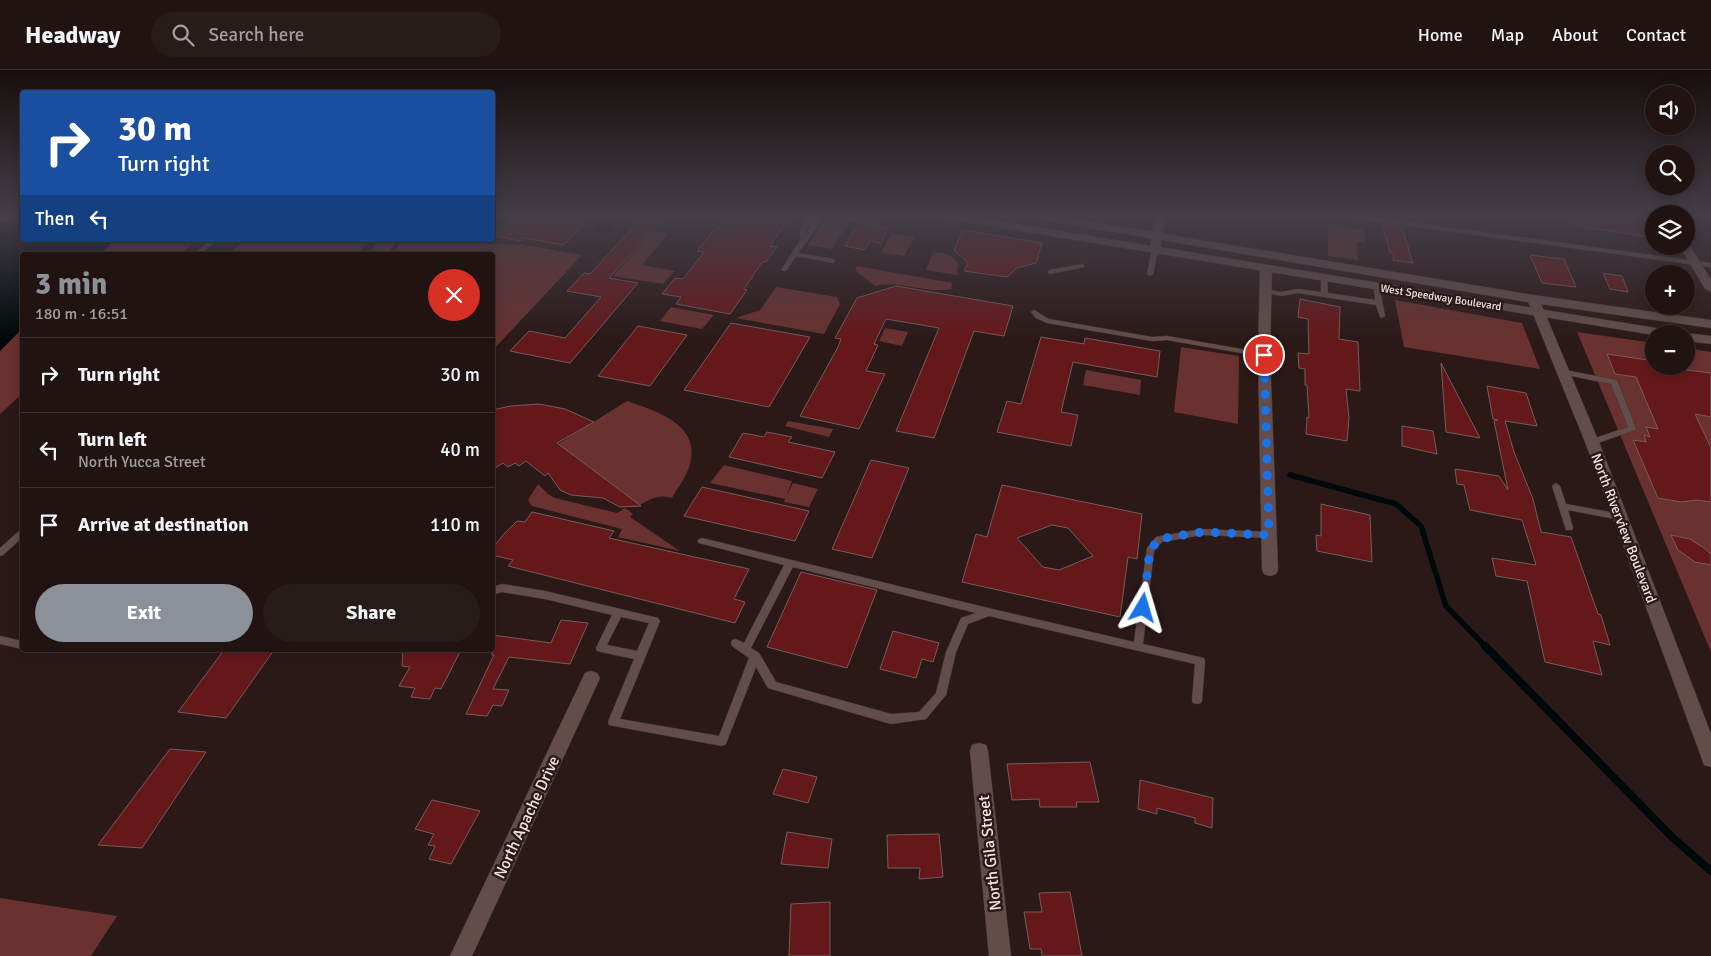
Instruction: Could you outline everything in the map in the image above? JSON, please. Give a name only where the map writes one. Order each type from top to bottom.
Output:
[{"type":"street","name":"West Speedway Boulevard","points":[[1204,257],[1645,330]]},
{"type":"street","name":"West Speedway Boulevard","points":[[1285,257],[1533,299],[1711,324]]},
{"type":"street","points":[[1691,257],[1711,290]]},
{"type":"street","points":[[1266,268],[1264,355],[1270,570]]},
{"type":"street","name":"North Riverview Boulevard","points":[[1533,299],[1565,372],[1711,759]]},
{"type":"street","points":[[1695,338],[1711,340]]},
{"type":"street","name":"North Apache Drive","points":[[461,956],[591,678]]},
{"type":"street","name":"North Gila Street","points":[[979,751],[1000,956]]},
{"type":"lane","points":[[784,270],[792,257]]},
{"type":"lane","points":[[813,257],[833,261]]},
{"type":"lane","points":[[1150,274],[1153,257]]},
{"type":"lane","points":[[1654,257],[1711,265]]},
{"type":"lane","points":[[1050,272],[1082,266]]},
{"type":"lane","points":[[1324,278],[1325,294]]},
{"type":"lane","points":[[1377,287],[1382,316]]},
{"type":"lane","points":[[1265,292],[1281,294],[1298,291],[1379,303]]},
{"type":"lane","points":[[1034,312],[1038,317],[1047,321],[1152,339],[1167,338],[1264,355]]},
{"type":"lane","points":[[1565,372],[1614,382],[1632,428],[1592,442]]},
{"type":"lane","points":[[1556,486],[1570,528]]},
{"type":"lane","points":[[1562,506],[1620,517]]},
{"type":"lane","points":[[1138,646],[1150,550],[1159,539],[1202,532],[1269,535]]},
{"type":"lane","points":[[0,553],[20,535]]},
{"type":"lane","points":[[702,541],[988,612],[1200,660],[1197,700]]},
{"type":"lane","points":[[745,650],[790,563]]},
{"type":"lane","points":[[495,590],[502,588],[545,595],[655,621],[613,722],[722,741],[755,656]]},
{"type":"lane","points":[[618,612],[601,648],[640,656]]},
{"type":"lane","points":[[736,643],[755,656],[772,684],[804,695],[892,719],[922,716],[941,695],[951,652],[964,621],[988,612]]},
{"type":"lane","points":[[0,640],[20,645]]},
{"type":"shaded area","points":[[0,257],[20,257],[20,396],[0,414]]},
{"type":"shaded area","points":[[0,257],[20,257],[20,331],[0,351]]},
{"type":"shaded area","points":[[495,257],[580,257],[495,348]]},
{"type":"shaded area","points":[[630,257],[648,257],[642,265],[675,271],[663,284],[613,276]]},
{"type":"shaded area","points":[[931,257],[952,257],[958,263],[957,275],[926,270]]},
{"type":"shaded area","points":[[1338,257],[1358,257],[1358,260]]},
{"type":"shaded area","points":[[857,266],[952,283],[951,289],[932,290],[894,285],[875,286],[855,270]]},
{"type":"shaded area","points":[[776,287],[837,297],[840,304],[824,334],[736,318],[760,310]]},
{"type":"shaded area","points":[[1395,300],[1522,323],[1540,369],[1404,347]]},
{"type":"shaded area","points":[[671,307],[714,315],[702,329],[660,321]]},
{"type":"shaded area","points":[[885,328],[908,332],[902,346],[879,341]]},
{"type":"shaded area","points":[[1577,332],[1645,342],[1645,375],[1695,375],[1695,349],[1711,352],[1711,652]]},
{"type":"shaded area","points":[[1181,347],[1239,356],[1238,424],[1174,412]]},
{"type":"shaded area","points":[[1086,370],[1141,380],[1140,395],[1083,385]]},
{"type":"shaded area","points":[[627,401],[652,410],[676,423],[685,432],[690,442],[692,455],[688,470],[672,498],[655,497],[640,505],[558,444]]},
{"type":"shaded area","points":[[788,421],[833,429],[829,437],[785,426]]},
{"type":"shaded area","points":[[724,465],[792,481],[787,495],[793,483],[818,489],[809,507],[784,502],[785,499],[710,483]]},
{"type":"shaded area","points":[[538,484],[555,498],[617,513],[625,508],[633,514],[630,517],[680,551],[618,537],[622,529],[532,506],[528,500]]},
{"type":"shaded area","points":[[0,898],[117,916],[91,956],[0,956]]},
{"type":"building","points":[[606,257],[628,257],[609,278],[638,283],[570,363],[510,351],[529,331],[565,338],[601,297],[567,291],[584,273],[590,274]]},
{"type":"building","points":[[700,257],[769,257],[766,262],[762,262],[744,289],[747,290],[730,314],[676,304],[681,297],[662,294],[675,278],[683,279]]},
{"type":"building","points":[[962,257],[1038,257],[1036,263],[1017,268],[1007,277],[964,271],[968,263]]},
{"type":"building","points":[[1393,257],[1411,257],[1413,263],[1393,260]]},
{"type":"building","points":[[1531,257],[1564,259],[1576,287],[1542,283]]},
{"type":"building","points":[[1603,273],[1622,276],[1628,292],[1610,289]]},
{"type":"building","points":[[896,286],[1013,306],[1004,336],[974,331],[934,438],[896,431],[939,328],[886,319],[874,344],[878,345],[866,371],[885,374],[859,429],[800,416],[838,347],[841,339],[835,338],[857,298]]},
{"type":"building","points":[[1300,299],[1340,307],[1339,339],[1358,342],[1360,391],[1346,389],[1349,418],[1347,441],[1306,434],[1307,417],[1309,418],[1307,385],[1305,385],[1305,369],[1299,368],[1298,353],[1309,354],[1308,319],[1298,317]]},
{"type":"building","points":[[731,323],[810,337],[769,407],[684,390]]},
{"type":"building","points":[[638,326],[687,335],[650,386],[598,376]]},
{"type":"building","points":[[1041,337],[1084,344],[1085,338],[1160,351],[1157,377],[1073,362],[1061,412],[1078,415],[1071,446],[997,432],[1007,401],[1021,404]]},
{"type":"building","points":[[1607,354],[1645,360],[1645,375],[1695,375],[1695,371],[1711,373],[1711,417],[1695,414],[1711,448],[1711,502],[1697,500],[1681,502],[1658,498],[1633,440],[1646,442],[1644,435],[1650,437],[1646,427],[1658,429],[1636,377],[1615,374]]},
{"type":"building","points":[[1441,363],[1480,438],[1446,432]]},
{"type":"building","points":[[1487,386],[1526,393],[1537,426],[1505,421],[1514,452],[1533,499],[1541,532],[1571,537],[1598,614],[1601,615],[1610,645],[1593,641],[1602,675],[1545,662],[1527,581],[1496,576],[1492,558],[1536,565],[1522,520],[1470,510],[1464,485],[1457,484],[1455,469],[1499,476],[1508,490],[1494,421],[1498,420],[1493,419]]},
{"type":"building","points":[[539,404],[565,409],[594,422],[557,443],[641,506],[620,507],[603,498],[571,495],[560,490],[548,473],[545,476],[526,461],[519,466],[515,463],[508,467],[503,463],[495,468],[495,409]]},
{"type":"building","points":[[1402,426],[1433,431],[1437,454],[1402,446]]},
{"type":"building","points":[[767,432],[792,437],[788,442],[835,452],[822,478],[729,457],[743,433],[764,437]]},
{"type":"building","points":[[871,460],[909,468],[872,558],[832,549]]},
{"type":"building","points":[[1002,485],[1142,514],[1137,559],[1128,557],[1120,617],[962,582],[976,534],[987,537]],"holes":[[[1052,525],[1068,528],[1093,556],[1059,570],[1043,567],[1017,538]]]},
{"type":"building","points":[[702,487],[809,511],[795,541],[684,516]]},
{"type":"building","points":[[1321,504],[1370,515],[1372,562],[1317,551],[1316,535],[1321,536]]},
{"type":"building","points":[[532,512],[614,531],[609,538],[749,569],[734,599],[745,602],[735,623],[508,566],[513,560],[495,556],[495,545],[517,521],[525,522]]},
{"type":"building","points":[[1671,535],[1690,539],[1704,548],[1711,554],[1711,565],[1695,562],[1678,550]]},
{"type":"building","points":[[801,572],[877,590],[847,668],[767,647]]},
{"type":"building","points":[[561,620],[588,623],[570,664],[509,657],[493,689],[509,690],[502,706],[493,705],[487,716],[466,714],[494,655],[492,655],[492,652],[495,652],[495,635],[551,643]]},
{"type":"building","points":[[893,631],[939,643],[933,662],[922,659],[916,678],[880,669]]},
{"type":"building","points":[[223,652],[273,652],[226,718],[178,712]]},
{"type":"building","points":[[403,652],[460,652],[441,689],[435,688],[430,699],[411,697],[415,688],[399,686],[410,667],[402,666]]},
{"type":"building","points":[[170,749],[206,752],[142,848],[98,845]]},
{"type":"building","points":[[1090,762],[1099,802],[1076,802],[1077,807],[1040,807],[1039,799],[1012,800],[1007,764]]},
{"type":"building","points":[[783,769],[817,777],[808,803],[773,794]]},
{"type":"building","points":[[1140,780],[1213,798],[1212,828],[1195,823],[1195,818],[1157,808],[1157,814],[1138,809]]},
{"type":"building","points":[[432,800],[480,811],[451,864],[429,859],[435,846],[428,845],[434,834],[415,829]]},
{"type":"building","points":[[787,832],[832,839],[828,868],[781,864]]},
{"type":"building","points":[[939,834],[943,877],[919,879],[920,868],[888,868],[887,835]]},
{"type":"building","points":[[1070,892],[1082,956],[1042,956],[1041,949],[1030,949],[1024,912],[1042,912],[1039,893]]},
{"type":"building","points":[[830,902],[830,956],[789,956],[791,904]]},
{"type":"waterway","points":[[1290,475],[1396,504],[1421,526],[1446,606],[1486,647]]},
{"type":"waterway","points":[[1485,646],[1672,837],[1711,871]]},
{"type":"route","points":[[1143,608],[1150,550],[1159,539],[1202,532],[1269,535],[1264,355]]}]
